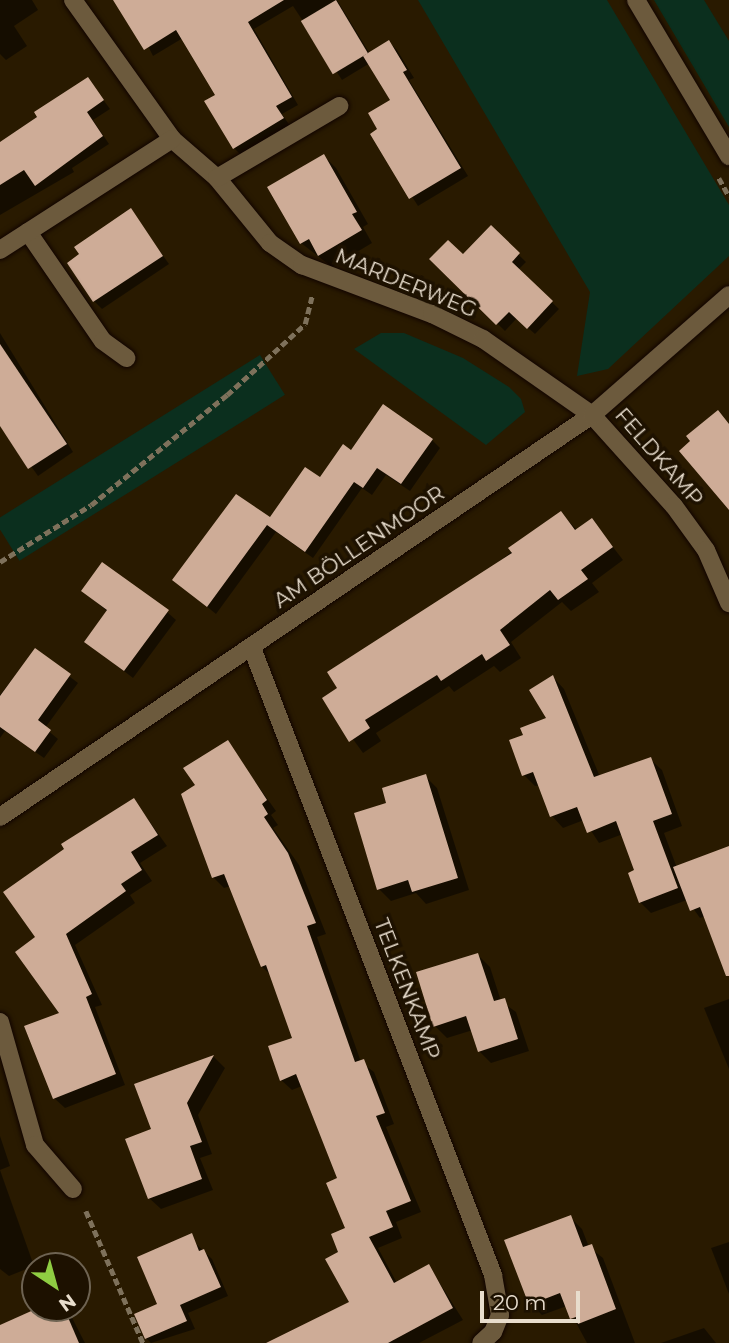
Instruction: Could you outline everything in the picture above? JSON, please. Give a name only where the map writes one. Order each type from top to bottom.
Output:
[{"type":"street","name":"MARDERWEG","points":[[72,0],[172,139],[216,178],[270,243],[318,271],[432,314],[483,339],[592,415]]},
{"type":"street","points":[[636,0],[729,156]]},
{"type":"street","points":[[216,178],[339,106]]},
{"type":"street","points":[[0,250],[172,139]]},
{"type":"street","points":[[28,232],[103,341],[126,358]]},
{"type":"street","name":"AM BÖLLENMOOR","points":[[0,817],[592,415],[729,295]]},
{"type":"street","name":"FELDKAMP","points":[[592,415],[682,517],[706,550],[729,603]]},
{"type":"street","name":"TELKENKAMP","points":[[252,648],[493,1275],[500,1315],[493,1332],[481,1343]]},
{"type":"street","points":[[0,1022],[35,1145],[73,1189]]},
{"type":"path","points":[[0,562],[91,505],[305,324],[318,271]]},
{"type":"path","points":[[73,1189],[93,1224],[143,1343]]},
{"type":"green space","points":[[418,0],[607,0],[729,205],[729,256],[608,369],[577,376],[590,292]]},
{"type":"green space","points":[[654,0],[704,0],[729,41],[729,127]]},
{"type":"green space","points":[[381,333],[404,333],[463,358],[509,387],[521,399],[525,412],[486,445],[354,349]]},
{"type":"green space","points":[[260,355],[285,395],[19,561],[0,530],[0,517]]},
{"type":"building","points":[[113,0],[284,0],[248,22],[292,97],[276,106],[284,118],[233,149],[204,101],[215,95],[176,30],[144,50]]},
{"type":"building","points":[[336,0],[368,53],[333,74],[301,21]]},
{"type":"building","points":[[389,40],[407,70],[403,72],[461,168],[409,199],[370,134],[377,129],[368,113],[390,100],[363,56]]},
{"type":"building","points":[[88,77],[104,100],[87,112],[103,136],[35,186],[24,170],[0,185],[0,142],[37,117],[34,112]]},
{"type":"building","points":[[324,154],[357,212],[352,214],[362,230],[318,256],[309,239],[300,244],[267,187]]},
{"type":"building","points":[[131,208],[163,256],[93,302],[67,263],[79,254],[74,247]]},
{"type":"building","points":[[491,225],[520,253],[512,262],[553,301],[527,329],[509,312],[496,325],[429,259],[448,240],[463,254]]},
{"type":"building","points":[[0,344],[67,444],[28,469],[0,426]]},
{"type":"building","points":[[383,404],[433,439],[401,484],[377,468],[363,488],[354,482],[305,552],[267,525],[207,607],[172,580],[236,494],[270,517],[305,467],[320,477],[343,444],[351,450]]},
{"type":"building","points":[[718,410],[729,424],[729,510],[679,451],[690,441],[686,436]]},
{"type":"building","points":[[561,511],[575,530],[592,518],[613,547],[581,570],[588,579],[558,600],[550,590],[500,630],[510,645],[486,661],[482,654],[441,681],[437,675],[365,720],[370,728],[349,742],[322,698],[337,688],[327,672],[512,553],[508,548]]},
{"type":"building","points":[[102,562],[169,610],[124,671],[84,642],[107,610],[81,591]]},
{"type":"building","points":[[35,648],[71,674],[38,720],[51,730],[35,752],[0,727],[0,696]]},
{"type":"building","points":[[553,675],[594,777],[651,757],[672,814],[653,821],[678,888],[639,903],[628,873],[634,870],[616,821],[587,833],[577,807],[550,817],[533,772],[522,776],[509,740],[523,735],[520,728],[546,718],[529,690]]},
{"type":"building","points":[[228,740],[267,800],[262,804],[268,814],[264,817],[288,853],[316,923],[307,926],[355,1062],[364,1059],[385,1113],[376,1116],[411,1201],[386,1211],[393,1227],[369,1237],[394,1283],[429,1264],[453,1308],[388,1343],[266,1343],[349,1302],[325,1259],[338,1252],[331,1234],[345,1228],[326,1183],[337,1178],[296,1074],[280,1081],[268,1046],[292,1038],[266,965],[261,967],[224,874],[212,878],[181,794],[195,785],[183,768]]},
{"type":"building","points":[[426,774],[458,878],[412,892],[408,880],[377,890],[354,813],[386,803],[382,788]]},
{"type":"building","points":[[134,798],[158,835],[131,852],[142,870],[121,884],[126,891],[66,934],[92,994],[86,997],[116,1074],[53,1099],[24,1026],[59,1013],[15,952],[35,937],[3,892],[64,849],[61,844]]},
{"type":"building","points":[[729,846],[729,976],[726,976],[700,907],[690,911],[673,867]]},
{"type":"building","points":[[478,953],[494,1001],[505,998],[518,1039],[478,1052],[466,1016],[433,1027],[416,972]]},
{"type":"building","points":[[214,1055],[187,1103],[202,1142],[190,1146],[202,1179],[148,1199],[125,1139],[151,1129],[134,1084]]},
{"type":"building","points":[[571,1215],[583,1247],[592,1244],[616,1309],[578,1324],[576,1317],[570,1319],[560,1293],[529,1305],[504,1240]]},
{"type":"building","points":[[192,1233],[199,1251],[204,1249],[221,1287],[180,1305],[187,1321],[145,1339],[134,1314],[157,1304],[137,1257]]},
{"type":"building","points":[[21,1316],[21,1322],[70,1322],[79,1343],[0,1343],[0,1325]]}]
